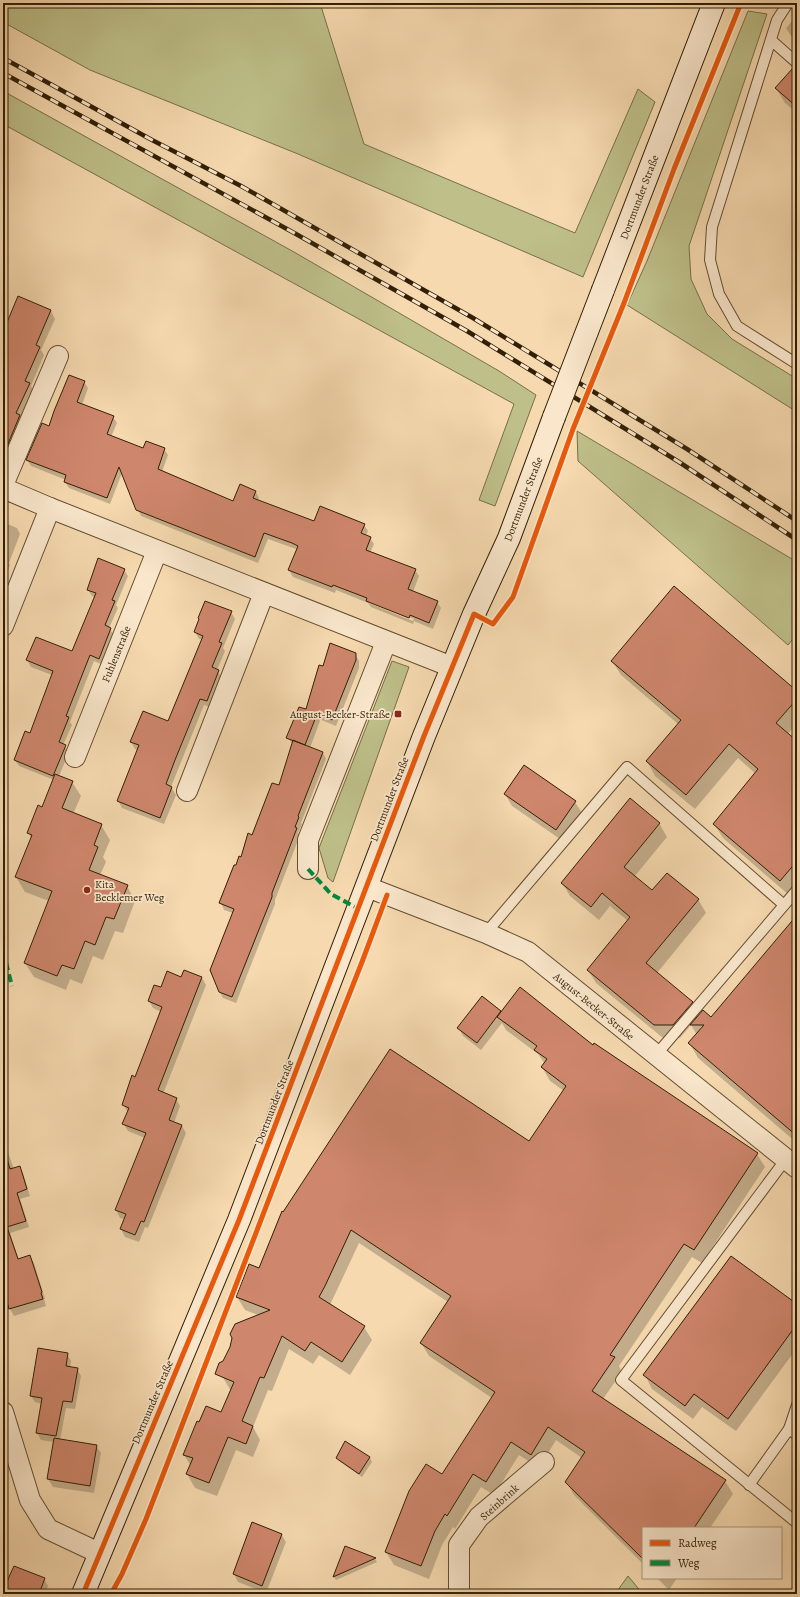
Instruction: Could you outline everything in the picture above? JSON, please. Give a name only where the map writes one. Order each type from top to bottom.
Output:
[{"type":"main road","name":"Dortmunder Straße","points":[[83,1594],[239,1220],[424,736],[452,667],[509,538],[554,417],[714,3]]},
{"type":"street","points":[[3,485],[58,356]]},
{"type":"street","points":[[3,488],[386,642],[452,667]]},
{"type":"street","points":[[3,626],[50,508]]},
{"type":"street","name":"Fuhlenstraße","points":[[75,757],[157,550]]},
{"type":"street","points":[[187,791],[264,593]]},
{"type":"street","points":[[308,869],[308,840],[386,642]]},
{"type":"street","name":"August-Becker-Straße","points":[[367,887],[486,933],[528,952],[792,1164]]},
{"type":"street","points":[[3,1412],[11,1464],[30,1500],[48,1529],[100,1553]]},
{"type":"street","name":"Steinbrink","points":[[459,1594],[460,1545],[479,1517],[544,1462]]},
{"type":"lane","points":[[788,3],[777,20],[712,227],[710,260],[719,294],[737,326],[797,364]]},
{"type":"lane","points":[[771,40],[797,63]]},
{"type":"lane","points":[[486,933],[626,767],[784,905]]},
{"type":"lane","points":[[656,1055],[797,890]]},
{"type":"lane","points":[[792,1164],[621,1380],[797,1523]]},
{"type":"lane","points":[[749,1485],[793,1432],[797,1405]]},
{"type":"green space","points":[[3,3],[320,3],[364,144],[575,233],[638,89],[655,102],[583,277],[298,154],[90,70],[3,22]]},
{"type":"green space","points":[[748,11],[767,14],[689,246],[691,279],[707,314],[732,339],[797,379],[797,412],[627,305],[647,261]]},
{"type":"green space","points":[[3,91],[294,252],[499,371],[536,395],[495,506],[479,500],[514,404],[3,124]]},
{"type":"green space","points":[[577,431],[797,562],[797,634],[788,645],[578,461]]},
{"type":"green space","points":[[392,661],[409,667],[333,882],[328,878],[319,848]]},
{"type":"green space","points":[[628,1576],[643,1594],[615,1594]]},
{"type":"building","points":[[793,68],[797,69],[797,107],[775,88]]},
{"type":"building","points":[[18,296],[51,310],[36,345],[40,347],[25,381],[30,383],[16,413],[20,415],[5,451],[3,451],[3,332]]},
{"type":"building","points":[[69,375],[85,381],[77,402],[114,416],[107,434],[143,448],[146,441],[165,448],[158,469],[233,501],[240,484],[256,491],[253,498],[314,521],[320,506],[365,524],[361,533],[371,537],[366,550],[416,569],[408,589],[438,601],[429,623],[410,615],[409,618],[366,601],[367,598],[333,585],[332,587],[288,570],[298,546],[292,543],[264,533],[255,557],[136,510],[119,467],[107,498],[64,482],[66,475],[26,460],[42,423],[49,426]]},
{"type":"building","points":[[98,558],[125,569],[112,600],[115,601],[105,625],[111,628],[99,659],[90,655],[66,716],[69,717],[59,742],[66,745],[53,776],[14,760],[25,731],[30,733],[53,671],[26,660],[36,637],[72,651],[96,593],[87,590]]},
{"type":"building","points":[[674,586],[797,691],[797,699],[776,723],[797,741],[797,861],[780,881],[713,824],[758,769],[729,744],[686,795],[646,761],[681,720],[611,661]]},
{"type":"building","points":[[205,601],[232,611],[219,642],[222,643],[212,667],[219,670],[207,701],[200,699],[175,760],[166,784],[172,787],[160,818],[117,801],[139,745],[130,742],[143,711],[168,721],[203,636],[194,632]]},
{"type":"building","points":[[330,643],[356,653],[356,660],[332,720],[315,713],[317,714],[305,745],[323,752],[298,816],[299,817],[295,827],[297,828],[272,893],[272,897],[232,997],[219,992],[210,970],[234,909],[219,903],[234,865],[236,865],[239,856],[241,857],[248,833],[252,835],[272,783],[279,785],[293,741],[286,738],[299,707],[306,709],[319,665],[323,666]]},
{"type":"building","points":[[524,765],[576,801],[556,830],[504,794]]},
{"type":"building","name":"Kita Becklemer Weg","points":[[55,774],[73,781],[62,808],[102,824],[94,845],[98,847],[89,870],[128,885],[114,919],[106,917],[95,945],[85,941],[74,969],[62,965],[57,976],[24,963],[52,891],[15,877],[32,835],[27,833],[38,805],[42,807]]},
{"type":"building","points":[[630,798],[660,823],[624,867],[652,890],[667,873],[699,899],[646,963],[693,1002],[673,1025],[654,1025],[587,970],[630,917],[602,893],[591,907],[561,883]]},
{"type":"building","points":[[797,915],[797,1136],[688,1043],[704,1025],[690,1025],[703,1010],[711,1017]]},
{"type":"building","points":[[184,970],[202,977],[158,1090],[177,1098],[169,1120],[182,1125],[144,1222],[141,1221],[135,1235],[120,1229],[126,1214],[115,1210],[146,1133],[122,1124],[129,1108],[122,1105],[132,1075],[135,1077],[162,1007],[148,1001],[154,985],[161,987],[167,971],[181,977]]},
{"type":"building","points":[[520,987],[593,1045],[594,1043],[758,1153],[694,1250],[684,1244],[610,1355],[615,1357],[592,1391],[726,1480],[695,1527],[642,1527],[642,1558],[565,1482],[585,1452],[548,1427],[531,1455],[511,1442],[486,1482],[473,1474],[447,1516],[445,1514],[435,1531],[421,1566],[385,1552],[409,1491],[426,1464],[442,1474],[495,1392],[420,1343],[451,1296],[351,1230],[319,1297],[365,1326],[342,1362],[311,1342],[305,1351],[282,1336],[264,1378],[260,1377],[242,1421],[253,1426],[246,1444],[228,1437],[209,1483],[186,1474],[193,1458],[183,1455],[197,1421],[199,1422],[206,1406],[221,1412],[234,1382],[215,1374],[219,1363],[223,1361],[230,1347],[232,1338],[230,1334],[235,1324],[270,1310],[236,1297],[249,1264],[259,1268],[282,1211],[283,1212],[390,1049],[529,1141],[566,1086],[541,1067],[547,1059],[534,1050],[537,1046],[497,1017]]},
{"type":"building","points":[[482,996],[501,1011],[477,1043],[457,1028]]},
{"type":"building","points":[[7,1159],[10,1169],[20,1166],[27,1189],[17,1193],[26,1221],[7,1227],[18,1259],[30,1255],[43,1299],[9,1309],[3,1289],[3,1160]]},
{"type":"building","points":[[731,1256],[797,1304],[797,1324],[728,1419],[694,1394],[685,1406],[643,1375]]},
{"type":"building","points":[[38,1348],[68,1353],[66,1366],[78,1368],[72,1402],[63,1401],[56,1436],[36,1433],[42,1398],[30,1396]]},
{"type":"building","points":[[54,1438],[97,1445],[90,1486],[47,1479]]},
{"type":"building","points":[[345,1441],[370,1457],[359,1474],[336,1458]]},
{"type":"building","points":[[252,1522],[282,1534],[262,1586],[233,1574]]},
{"type":"building","points":[[345,1546],[376,1558],[333,1577]]},
{"type":"building","points":[[14,1566],[45,1578],[39,1594],[3,1594],[3,1590]]},
{"type":"railway","points":[[3,58],[152,140],[241,186],[473,318],[687,449],[797,521]]},
{"type":"railway","points":[[3,73],[296,234],[467,331],[679,462],[797,540]]},
{"type":"marked path","points":[[308,869],[331,894],[359,909]]},
{"type":"marked path","points":[[3,951],[12,986]]},
{"type":"cycle path","points":[[83,1594],[239,1220],[424,736],[474,614],[493,624],[513,597],[573,429],[624,303],[674,169],[741,3]]},
{"type":"cycle path","points":[[111,1594],[122,1574],[146,1519],[387,895]]},
{"type":"place","name":"August-Becker-Straße","points":[[398,714]]},
{"type":"place","name":"Kita Becklemer Weg","points":[[87,890]]}]
